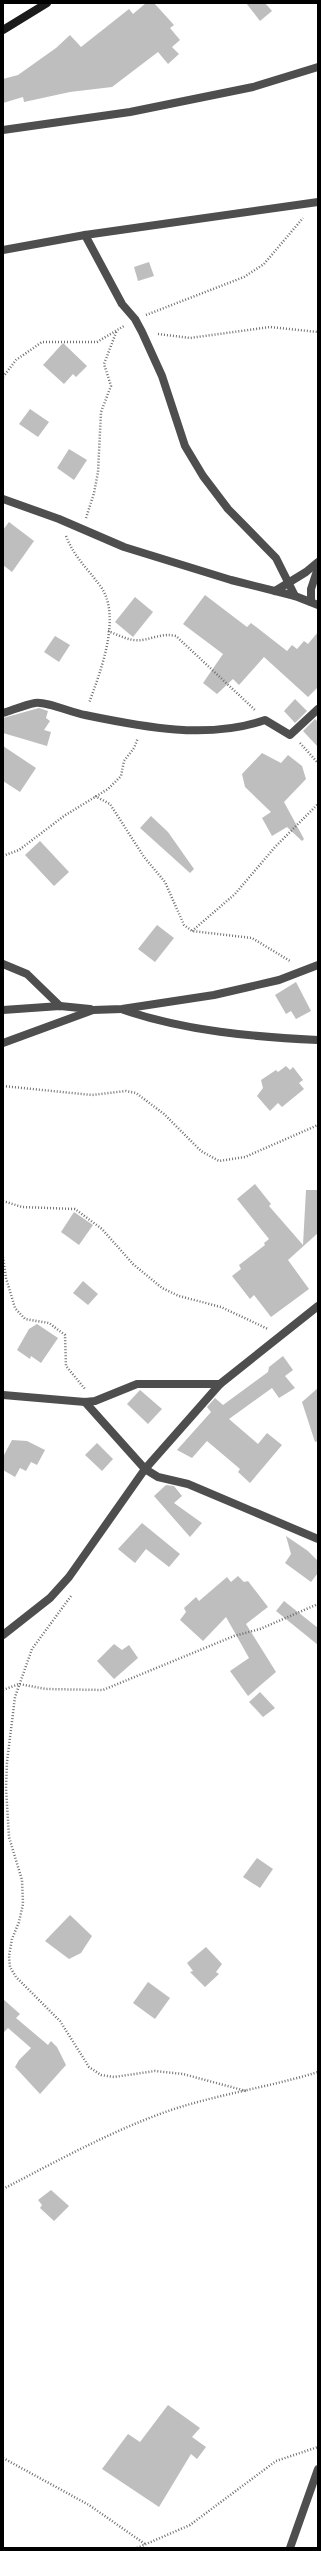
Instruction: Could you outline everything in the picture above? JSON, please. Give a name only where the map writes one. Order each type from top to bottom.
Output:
[{"type":"street","points":[[4,29],[47,3]]},
{"type":"street","points":[[3,130],[130,112],[245,89],[318,67]]},
{"type":"street","points":[[3,250],[85,234],[317,202]]},
{"type":"street","points":[[85,234],[122,304],[135,319],[142,332],[162,376],[185,446],[228,509],[276,558],[290,583],[295,596]]},
{"type":"street","points":[[3,499],[59,519],[124,547],[295,596],[314,603]]},
{"type":"street","points":[[275,591],[290,583],[318,562]]},
{"type":"street","points":[[314,603],[311,589],[318,568]]},
{"type":"street","points":[[3,713],[36,702],[84,715],[175,730],[215,731],[249,726],[265,720],[290,735],[318,709]]},
{"type":"street","points":[[3,964],[27,974],[60,1006]]},
{"type":"street","points":[[3,1010],[60,1006],[93,1010],[122,1009],[249,988],[315,966]]},
{"type":"street","points":[[122,1009],[144,1016],[209,1029],[318,1040]]},
{"type":"street","points":[[3,1043],[93,1010]]},
{"type":"street","points":[[3,1635],[50,1598],[64,1582],[145,1468],[220,1384],[283,1336],[318,1306]]},
{"type":"street","points":[[3,1395],[84,1402],[95,1401],[137,1384],[220,1384]]},
{"type":"street","points":[[84,1402],[145,1468],[158,1477],[176,1480],[194,1486],[318,1539]]},
{"type":"street","points":[[290,2548],[318,2469]]},
{"type":"path","points":[[3,377],[16,360],[42,342],[97,342],[135,319],[244,277],[264,264],[317,202]]},
{"type":"path","points":[[142,332],[190,338],[270,327],[318,332]]},
{"type":"path","points":[[82,529],[94,493],[101,447],[101,412],[111,386],[104,364],[117,330]]},
{"type":"path","points":[[59,519],[71,549],[102,588],[109,613],[108,631],[99,677],[84,715]]},
{"type":"path","points":[[108,631],[133,640],[142,640],[166,634],[176,636],[265,720]]},
{"type":"path","points":[[3,856],[20,850],[95,796],[108,789],[121,776],[124,761],[134,748],[143,724]]},
{"type":"path","points":[[290,735],[318,763]]},
{"type":"path","points":[[95,796],[110,804],[144,857],[165,882],[184,925],[192,931],[252,938],[278,956],[315,966]]},
{"type":"path","points":[[192,931],[235,894],[275,847],[318,804]]},
{"type":"path","points":[[3,1086],[102,1096],[126,1091],[136,1093],[164,1114],[201,1151],[219,1161],[245,1157],[318,1125]]},
{"type":"path","points":[[3,1201],[22,1206],[59,1206],[75,1209],[102,1229],[133,1264],[162,1288],[179,1296],[222,1307],[283,1336]]},
{"type":"path","points":[[3,1256],[6,1278],[16,1308],[25,1319],[49,1323],[65,1335],[66,1366],[95,1401]]},
{"type":"path","points":[[72,1595],[32,1649],[19,1684],[10,1742],[6,1788],[9,1837],[22,1880],[22,1904],[9,1956],[10,1967],[16,1977],[60,2021],[89,2067],[101,2075],[114,2077],[155,2071],[183,2074],[246,2091]]},
{"type":"path","points":[[3,1690],[19,1684],[46,1689],[103,1690],[234,1636],[260,1629],[318,1604]]},
{"type":"path","points":[[3,2189],[88,2146],[171,2111],[318,2072]]},
{"type":"path","points":[[138,2548],[190,2525],[276,2461],[318,2447]]},
{"type":"path","points":[[3,2458],[89,2505],[145,2544]]},
{"type":"building","points":[[146,3],[154,3],[174,25],[170,28],[180,40],[172,47],[179,54],[168,64],[158,52],[112,87],[70,92],[24,102],[23,97],[3,103],[3,79],[18,75],[56,48],[70,35],[81,47],[129,9],[133,14]]},
{"type":"building","points":[[246,3],[265,3],[272,11],[260,21]]},
{"type":"building","points":[[149,262],[154,276],[138,281],[134,267]]},
{"type":"building","points":[[63,343],[87,366],[76,377],[73,374],[64,384],[43,365]]},
{"type":"building","points":[[30,409],[49,422],[38,437],[19,424]]},
{"type":"building","points":[[69,449],[87,460],[74,480],[57,468]]},
{"type":"building","points":[[9,522],[34,541],[12,572],[3,565],[3,530]]},
{"type":"building","points":[[205,595],[247,627],[251,623],[287,651],[292,645],[297,649],[304,641],[308,644],[318,632],[318,687],[308,697],[264,657],[239,685],[233,679],[217,694],[203,683],[223,654],[183,624]]},
{"type":"building","points":[[135,597],[153,612],[133,637],[115,622]]},
{"type":"building","points":[[55,636],[70,645],[59,662],[44,652]]},
{"type":"building","points":[[295,699],[307,711],[295,723],[284,711]]},
{"type":"building","points":[[39,708],[48,711],[46,718],[50,721],[44,730],[51,732],[47,746],[3,733],[3,718]]},
{"type":"building","points":[[315,719],[318,722],[318,747],[303,731]]},
{"type":"building","points":[[3,746],[36,768],[20,792],[3,781]]},
{"type":"building","points":[[262,753],[281,763],[288,755],[302,766],[306,779],[284,802],[304,839],[302,841],[287,827],[272,836],[262,818],[271,812],[245,787],[242,774]]},
{"type":"building","points":[[151,816],[168,832],[194,869],[190,873],[140,828]]},
{"type":"building","points":[[40,841],[69,872],[54,886],[25,855]]},
{"type":"building","points":[[157,925],[174,938],[155,962],[138,949]]},
{"type":"building","points":[[296,982],[311,1011],[296,1019],[291,1011],[286,1014],[275,995]]},
{"type":"building","points":[[286,1066],[290,1070],[293,1067],[303,1080],[299,1083],[304,1089],[282,1107],[278,1103],[270,1111],[257,1096],[263,1088],[261,1080],[276,1070],[278,1072]]},
{"type":"building","points":[[255,1184],[271,1204],[269,1206],[303,1245],[306,1190],[318,1190],[318,1233],[288,1260],[309,1289],[271,1317],[254,1295],[250,1299],[232,1276],[241,1269],[239,1265],[265,1245],[264,1243],[269,1239],[237,1199]]},
{"type":"building","points":[[74,1212],[93,1225],[79,1245],[61,1232]]},
{"type":"building","points":[[83,1281],[98,1294],[88,1305],[73,1293]]},
{"type":"building","points":[[37,1324],[58,1338],[41,1363],[31,1356],[30,1359],[17,1350],[29,1329]]},
{"type":"building","points":[[283,1356],[293,1370],[285,1376],[295,1388],[279,1398],[272,1388],[229,1419],[258,1444],[267,1433],[282,1445],[250,1483],[238,1472],[240,1469],[207,1441],[192,1458],[177,1450],[211,1412],[207,1407],[215,1398],[223,1405],[268,1372],[269,1367]]},
{"type":"building","points":[[318,1388],[318,1441],[315,1442],[302,1402]]},
{"type":"building","points":[[140,1390],[162,1409],[148,1424],[127,1404]]},
{"type":"building","points":[[12,1440],[27,1441],[45,1450],[37,1465],[31,1462],[26,1471],[20,1468],[15,1477],[3,1470],[3,1457]]},
{"type":"building","points":[[97,1443],[113,1459],[102,1471],[85,1455]]},
{"type":"building","points":[[166,1485],[174,1486],[182,1496],[174,1503],[202,1523],[190,1537],[154,1496]]},
{"type":"building","points":[[142,1523],[180,1554],[169,1567],[146,1549],[135,1563],[118,1549]]},
{"type":"building","points":[[286,1536],[308,1551],[318,1561],[318,1573],[311,1582],[285,1563],[291,1554]]},
{"type":"building","points":[[238,1576],[244,1582],[248,1581],[268,1607],[246,1624],[276,1672],[248,1696],[230,1671],[249,1658],[226,1617],[203,1641],[180,1620],[186,1612],[184,1608],[196,1597],[199,1601],[227,1577],[231,1582]]},
{"type":"building","points":[[284,1601],[318,1628],[318,1645],[276,1611]]},
{"type":"building","points":[[114,1644],[122,1650],[129,1645],[138,1658],[114,1679],[97,1661]]},
{"type":"building","points":[[260,1692],[275,1708],[263,1717],[249,1702]]},
{"type":"building","points":[[257,1858],[273,1869],[260,1888],[243,1877]]},
{"type":"building","points":[[70,1915],[92,1936],[81,1953],[69,1959],[45,1941]]},
{"type":"building","points":[[206,1947],[222,1964],[216,1972],[219,1974],[205,1987],[190,1972],[193,1971],[187,1963]]},
{"type":"building","points":[[148,1982],[170,1998],[155,2019],[133,2003]]},
{"type":"building","points":[[3,1999],[20,2014],[16,2018],[48,2045],[51,2041],[57,2047],[66,2065],[40,2094],[15,2067],[19,2060],[31,2048],[8,2028],[3,2033]]},
{"type":"building","points":[[51,2190],[69,2206],[54,2221],[40,2208],[42,2205],[38,2200]]},
{"type":"building","points":[[168,2405],[200,2428],[192,2437],[206,2447],[197,2459],[191,2454],[159,2507],[102,2469],[128,2434],[140,2442]]}]
